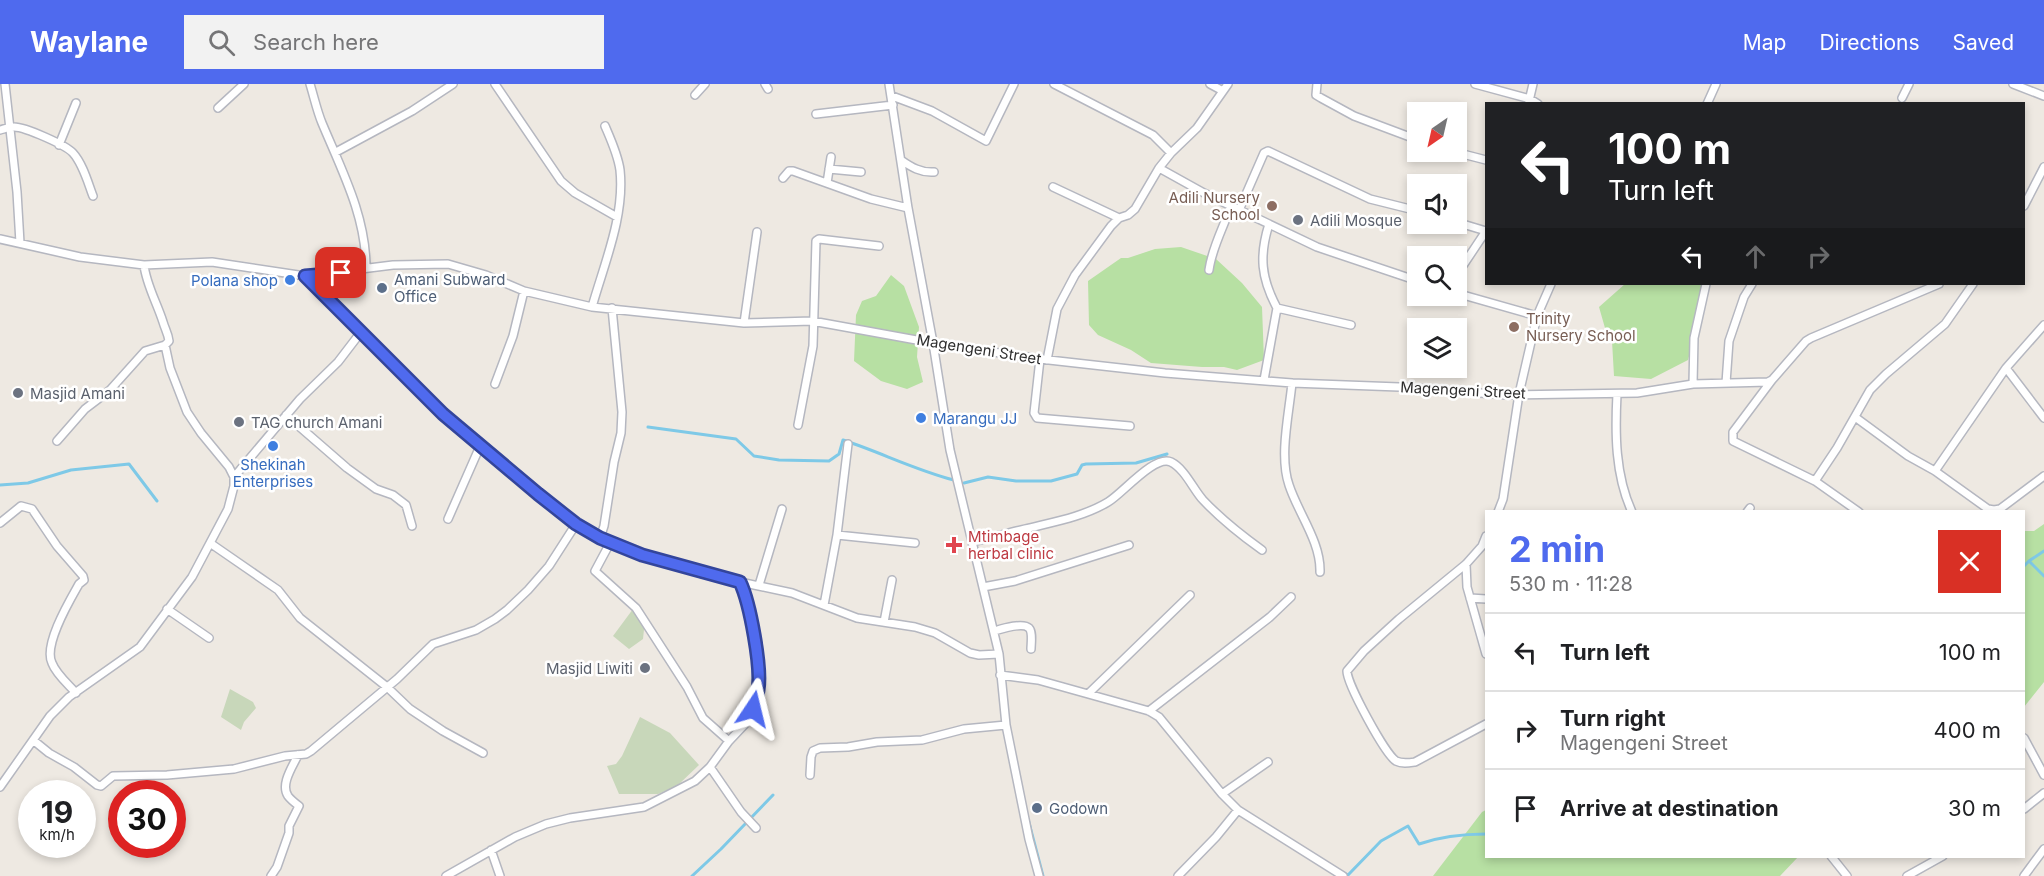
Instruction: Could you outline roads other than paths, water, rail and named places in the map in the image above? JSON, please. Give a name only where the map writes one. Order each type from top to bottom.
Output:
[{"type":"street","points":[[5,84],[17,192],[20,243]]},
{"type":"street","points":[[218,108],[244,84]]},
{"type":"street","points":[[310,84],[321,122],[336,152],[363,228],[366,268]]},
{"type":"street","points":[[336,152],[412,111],[453,84]]},
{"type":"street","points":[[495,84],[561,181],[575,193],[616,217]]},
{"type":"street","points":[[695,95],[705,84]]},
{"type":"street","points":[[889,84],[950,450],[999,654],[1006,725],[1029,839],[1039,876]]},
{"type":"street","points":[[892,96],[932,111],[986,141],[1014,84]]},
{"type":"street","points":[[1054,84],[1153,135],[1171,153]]},
{"type":"street","points":[[1210,84],[1223,91]]},
{"type":"street","points":[[1130,426],[1037,418],[1034,412],[1043,359],[1061,299],[1075,275],[1098,242],[1119,218],[1135,209],[1159,168],[1197,128],[1228,84]]},
{"type":"street","points":[[1317,84],[1316,94],[1321,98],[1354,116],[1407,136]]},
{"type":"street","points":[[1474,84],[1529,101],[1533,84]]},
{"type":"street","points":[[1708,102],[1716,84]]},
{"type":"street","points":[[1902,98],[1909,84]]},
{"type":"street","points":[[2013,84],[2044,96]]},
{"type":"street","points":[[59,145],[76,103]]},
{"type":"street","points":[[816,114],[893,105]]},
{"type":"street","points":[[592,307],[616,217],[620,191],[620,169],[606,126]]},
{"type":"street","points":[[0,130],[10,127],[34,132],[73,153],[93,196]]},
{"type":"street","points":[[1240,208],[1264,153],[1268,151],[1370,199],[1407,208]]},
{"type":"street","points":[[1467,155],[1485,160]]},
{"type":"street","points":[[827,183],[831,157]]},
{"type":"street","points":[[901,160],[926,173],[934,172]]},
{"type":"street","points":[[2025,204],[2044,167]]},
{"type":"street","points":[[1159,168],[1269,224],[1339,256],[1407,278]]},
{"type":"street","points":[[829,169],[861,172]]},
{"type":"street","points":[[783,178],[789,171],[793,171],[871,200],[908,208]]},
{"type":"street","points":[[1053,187],[1119,218]]},
{"type":"street","points":[[1209,270],[1213,249],[1231,205]]},
{"type":"street","points":[[1264,380],[1277,308],[1269,293],[1263,267],[1263,244],[1269,224]]},
{"type":"street","points":[[1467,225],[1485,231]]},
{"type":"street","points":[[744,323],[757,232]]},
{"type":"street","points":[[1467,260],[1485,232]]},
{"type":"street","name":"Magengeni Street","points":[[0,238],[80,257],[144,265],[212,262],[305,276],[366,268],[448,264],[486,275],[524,291],[592,307],[744,323],[812,321],[933,343],[1043,359],[1292,383],[1519,394],[1617,394],[1693,384],[1772,380]]},
{"type":"street","points":[[798,425],[813,346],[816,241],[819,239],[879,246]]},
{"type":"street","points":[[57,441],[85,409],[110,390],[145,351],[165,345],[169,341],[146,277],[144,265]]},
{"type":"street","points":[[305,276],[443,414],[538,494],[576,524],[600,538],[642,555],[740,582],[792,593],[857,618],[915,627],[934,633],[970,653],[999,654]]},
{"type":"street","points":[[1499,510],[1503,499],[1519,394],[1537,316],[1551,285]]},
{"type":"street","points":[[1693,384],[1694,338],[1706,285]]},
{"type":"street","points":[[1726,383],[1729,341],[1744,297],[1751,285]]},
{"type":"street","points":[[1856,510],[1815,481],[1733,441],[1733,432],[1772,380],[1806,341],[1937,285]]},
{"type":"street","points":[[1815,481],[1870,390],[1946,324],[1972,285]]},
{"type":"street","points":[[495,384],[513,336],[524,291]]},
{"type":"street","points":[[1467,296],[1537,316]]},
{"type":"street","points":[[600,538],[622,422],[612,308]]},
{"type":"street","points":[[1277,308],[1351,324]]},
{"type":"street","points":[[1935,471],[2006,368],[2044,326]]},
{"type":"street","points":[[234,477],[286,415],[338,362],[361,332]]},
{"type":"street","points":[[0,787],[50,716],[76,693],[140,647],[192,577],[228,509],[234,477],[229,467],[187,412],[170,368],[165,345]]},
{"type":"street","points":[[2006,368],[2044,418]]},
{"type":"street","points":[[1292,383],[1285,469],[1288,484],[1317,550],[1320,572]]},
{"type":"street","points":[[1617,394],[1619,472],[1621,485],[1631,510]]},
{"type":"street","points":[[286,415],[347,468],[376,489],[393,495],[406,505],[412,526]]},
{"type":"street","points":[[1855,417],[1908,456],[1935,471],[1988,509],[2000,509],[2044,476]]},
{"type":"street","points":[[448,519],[481,444]]},
{"type":"street","points":[[824,605],[837,535],[848,444]]},
{"type":"street","points":[[972,542],[1073,517],[1096,508],[1109,501],[1143,472],[1162,461],[1170,461],[1223,520],[1262,550]]},
{"type":"street","points":[[0,523],[13,510],[21,506],[32,509],[57,546],[83,576],[84,580],[79,584],[58,624],[50,651],[52,665],[76,693]]},
{"type":"street","points":[[759,585],[782,509]]},
{"type":"street","points":[[33,740],[49,753],[101,786],[113,776],[167,775],[234,769],[306,754],[387,687],[433,644],[476,630],[507,610],[549,566],[576,524]]},
{"type":"street","points":[[837,535],[915,543]]},
{"type":"street","points":[[1485,538],[1482,546],[1466,564],[1399,618],[1347,670],[1347,676],[1388,752],[1404,764],[1415,762],[1485,725]]},
{"type":"street","points":[[210,543],[278,590],[300,618],[387,687],[410,709],[443,731],[483,753]]},
{"type":"street","points":[[610,543],[595,571],[598,576],[636,608],[687,687],[703,718],[729,741]]},
{"type":"street","points":[[983,588],[1016,581],[1129,545]]},
{"type":"street","points":[[1466,564],[1467,587],[1485,649]]},
{"type":"street","points":[[884,622],[892,580]]},
{"type":"street","points":[[446,876],[491,850],[546,824],[570,818],[644,807],[695,782],[710,767],[745,724],[753,709],[758,689],[755,646],[746,596],[740,582]]},
{"type":"street","points":[[1089,693],[1190,595]]},
{"type":"street","points":[[1149,711],[1270,617],[1291,597]]},
{"type":"street","points":[[1470,598],[1485,599]]},
{"type":"street","points":[[166,609],[209,638]]},
{"type":"street","points":[[994,631],[1011,626],[1029,628],[1031,630],[1031,649]]},
{"type":"street","points":[[1000,675],[1038,680],[1149,711],[1159,717],[1222,794],[1238,810],[1343,876]]},
{"type":"street","points":[[810,775],[810,757],[813,751],[820,748],[922,740],[964,729],[1006,725]]},
{"type":"street","points":[[2025,740],[2044,775]]},
{"type":"street","points":[[271,876],[277,867],[289,833],[290,823],[299,806],[289,797],[285,789],[298,755]]},
{"type":"street","points":[[1222,794],[1268,762]]},
{"type":"street","points":[[710,767],[741,812],[756,828]]},
{"type":"street","points":[[2025,807],[2044,793]]},
{"type":"street","points":[[1178,876],[1238,810]]},
{"type":"street","points":[[2024,876],[2044,849]]},
{"type":"street","points":[[491,850],[500,876]]},
{"type":"street","points":[[1833,858],[1847,876]]},
{"type":"street","points":[[1907,876],[1939,858]]},
{"type":"waterway","points":[[648,427],[736,439],[754,456],[779,460],[829,461],[839,454],[843,440],[954,480]]},
{"type":"waterway","points":[[964,483],[988,477],[1016,481],[1051,481],[1077,474],[1082,465],[1086,464],[1136,463],[1167,454]]},
{"type":"waterway","points":[[0,485],[28,483],[71,470],[129,464],[157,501]]},
{"type":"waterway","points":[[2029,561],[2044,551]]},
{"type":"waterway","points":[[2025,565],[2029,561],[2044,576]]},
{"type":"waterway","points":[[692,876],[773,795]]},
{"type":"waterway","points":[[1028,819],[1043,876]]},
{"type":"waterway","points":[[1342,872],[1348,875],[1381,841],[1408,826],[1419,844],[1452,836],[1485,834]]},
{"type":"place","name":"Adili Nursery School","points":[[1272,206]]},
{"type":"place","name":"Adili Mosque","points":[[1298,220]]},
{"type":"place","name":"Polana shop","points":[[290,280]]},
{"type":"place","name":"Amani Subward Office","points":[[382,288]]},
{"type":"place","name":"Trinity Nursery School","points":[[1514,327]]},
{"type":"place","name":"Masjid Amani","points":[[18,393]]},
{"type":"place","name":"Marangu JJ","points":[[921,418]]},
{"type":"place","name":"TAG church Amani","points":[[239,422]]},
{"type":"place","name":"Shekinah Enterprises","points":[[273,446]]},
{"type":"place","name":"Mtimbage herbal clinic","points":[[954,545]]},
{"type":"place","name":"Masjid Liwiti","points":[[645,668]]},
{"type":"place","name":"Godown","points":[[1037,808]]}]
